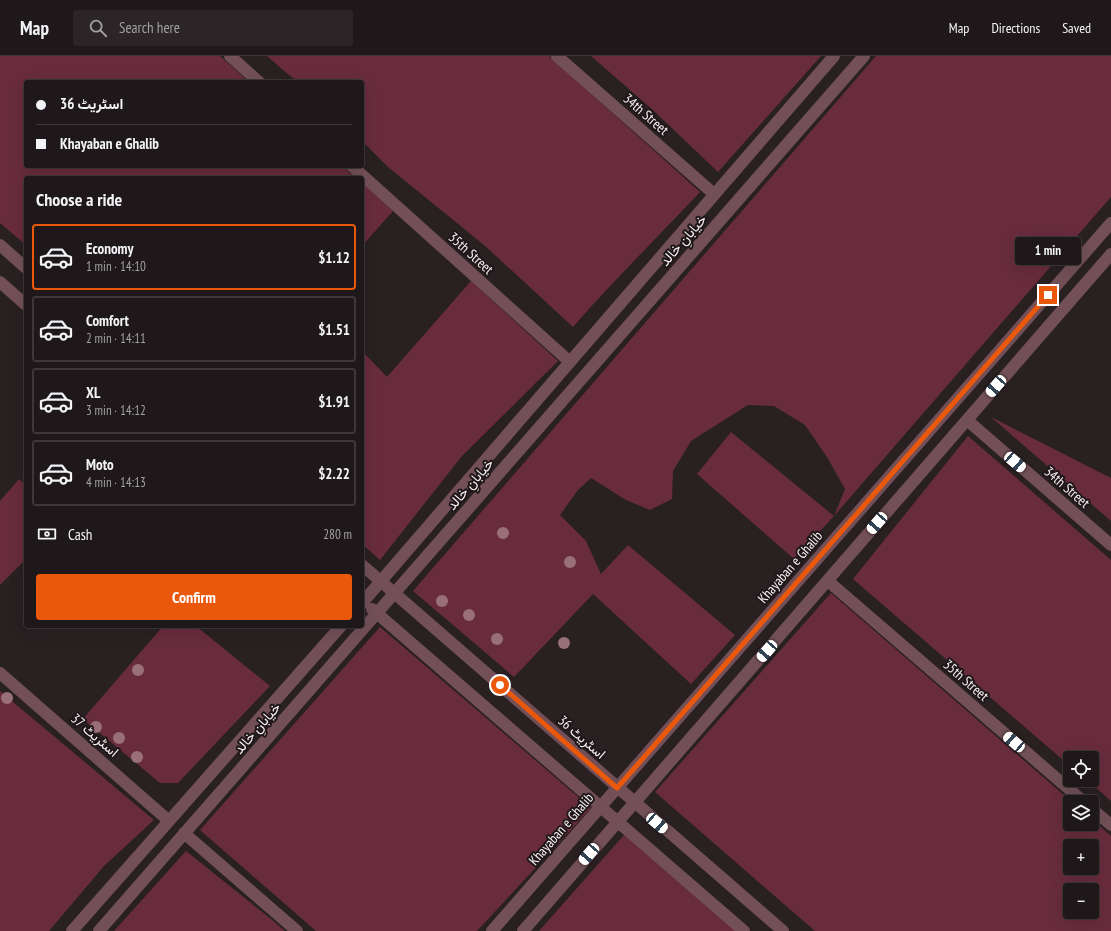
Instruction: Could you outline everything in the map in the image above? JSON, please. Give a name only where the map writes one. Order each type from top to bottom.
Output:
[{"type":"street","points":[[230,56],[257,80]]},
{"type":"street","name":"34th Street","points":[[557,56],[714,194]]},
{"type":"street","name":"خیابانِ خالد","points":[[364,599],[834,56]]},
{"type":"street","name":"خیابانِ خالد","points":[[364,628],[864,56]]},
{"type":"street","name":"35th Street","points":[[354,168],[363,176]]},
{"type":"street","name":"35th Street","points":[[364,177],[570,362]]},
{"type":"street","name":"Khayaban e Ghalib","points":[[492,931],[1111,223]]},
{"type":"street","points":[[0,245],[24,266]]},
{"type":"street","points":[[523,931],[967,420],[1109,259]]},
{"type":"street","points":[[0,282],[24,303]]},
{"type":"street","name":"34th Street","points":[[967,420],[1111,545]]},
{"type":"street","name":"اسٹریٹ 36","points":[[364,567],[783,931]]},
{"type":"street","name":"35th Street","points":[[828,581],[1076,795]]},
{"type":"street","points":[[364,603],[744,931]]},
{"type":"street","name":"خیابانِ خالد","points":[[72,931],[339,628]]},
{"type":"street","name":"خیابانِ خالد","points":[[99,931],[364,628]]},
{"type":"street","name":"اسٹریٹ 37","points":[[0,673],[169,820]]},
{"type":"street","points":[[1099,815],[1111,825]]},
{"type":"street","points":[[184,833],[297,931]]},
{"type":"shaded area","points":[[0,56],[220,56],[247,80],[24,80],[24,168],[344,168],[354,176],[24,176],[24,243],[0,223]]},
{"type":"shaded area","points":[[267,56],[549,56],[700,192],[573,327],[484,245],[388,167],[364,143],[364,80],[295,80]]},
{"type":"shaded area","points":[[591,56],[821,56],[718,172],[654,111]]},
{"type":"shaded area","points":[[876,56],[1111,56],[1111,197],[834,516],[845,489],[827,457],[805,425],[774,406],[748,405],[691,441],[673,471],[672,499],[650,510],[626,500],[591,478],[578,490],[560,515],[586,541],[601,574],[628,545],[735,635],[691,684],[593,594],[514,677],[413,591]]},
{"type":"shaded area","points":[[364,185],[393,211],[364,244]]},
{"type":"shaded area","points":[[471,281],[558,361],[462,456],[380,560],[364,546],[364,353],[387,377]]},
{"type":"shaded area","points":[[991,417],[1111,478],[1111,521]]},
{"type":"shaded area","points":[[731,432],[834,516],[794,559],[697,474]]},
{"type":"shaded area","points":[[968,436],[1111,560],[1111,801],[1095,787],[1099,787],[1099,751],[1063,751],[1063,760],[853,579]]},
{"type":"shaded area","points":[[19,479],[24,483],[24,561],[0,585],[0,501]]},
{"type":"shaded area","points":[[831,593],[1064,795],[1063,831],[1099,831],[1099,825],[1111,836],[1111,931],[815,931],[655,792]]},
{"type":"shaded area","points":[[380,627],[591,808],[477,931],[316,931],[200,830]]},
{"type":"shaded area","points":[[161,628],[198,628],[270,686],[178,783],[160,783],[83,719]]},
{"type":"shaded area","points":[[0,691],[154,820],[104,866],[49,931],[0,931]]},
{"type":"shaded area","points":[[624,835],[736,931],[539,931]]},
{"type":"shaded area","points":[[186,851],[271,919],[285,931],[114,931]]},
{"type":"route","points":[[500,685],[617,788],[1048,295]]}]
